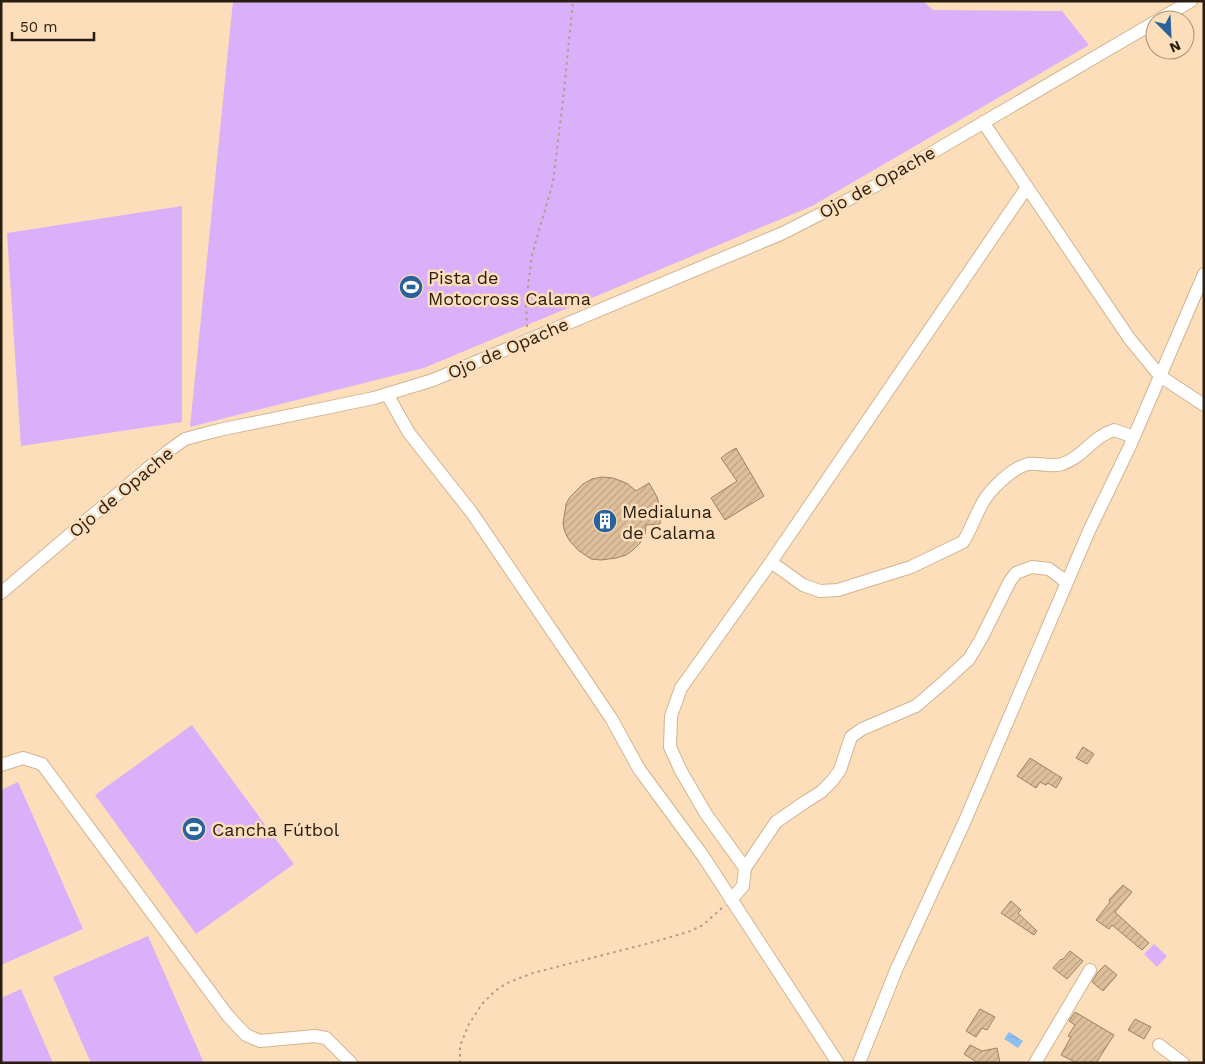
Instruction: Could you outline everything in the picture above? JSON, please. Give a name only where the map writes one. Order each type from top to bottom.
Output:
[{"type":"street","name":"Ojo de Opache","points":[[1175,10],[1190,1]]},
{"type":"street","name":"Ojo de Opache","points":[[1,593],[167,452],[185,439],[219,430],[374,398],[432,380],[784,233],[875,186],[1145,28]]},
{"type":"street","points":[[983,122],[1129,338],[1160,376],[1204,405]]},
{"type":"street","points":[[745,868],[706,814],[681,771],[670,747],[671,716],[681,688],[772,562],[1027,187]]},
{"type":"street","points":[[859,1063],[898,968],[964,823],[1066,583],[1134,437],[1204,274]]},
{"type":"street","points":[[387,394],[409,433],[472,513],[611,718],[639,769],[702,856],[838,1063]]},
{"type":"street","points":[[772,562],[803,585],[820,592],[838,590],[911,567],[963,542],[983,502],[998,483],[1014,469],[1028,464],[1061,465],[1076,458],[1100,437],[1114,430],[1134,437]]},
{"type":"street","points":[[731,900],[743,886],[745,868],[776,822],[821,792],[832,781],[844,762],[851,737],[862,729],[916,706],[969,659],[1016,573],[1032,567],[1049,569],[1066,583]]},
{"type":"street","points":[[1,765],[23,758],[42,764],[228,1016],[246,1035],[260,1041],[315,1036],[326,1038],[351,1063]]},
{"type":"street","points":[[1035,1063],[1090,970]]},
{"type":"street","points":[[1159,1045],[1183,1063]]},
{"type":"path","points":[[531,339],[527,326],[526,302],[532,255],[552,182],[573,1]]},
{"type":"path","points":[[460,1063],[460,1046],[469,1024],[482,1004],[495,991],[507,983],[534,973],[688,932],[703,925],[731,900]]},
{"type":"shaded area","name":"Pista de Motocross Calama","points":[[233,1],[923,1],[933,10],[1062,11],[1089,45],[812,206],[424,368],[190,427]]},
{"type":"shaded area","points":[[182,206],[182,422],[21,446],[7,233]]},
{"type":"shaded area","name":"Cancha Fútbol","points":[[192,725],[294,864],[196,934],[95,795]]},
{"type":"shaded area","points":[[18,782],[83,929],[1,965],[1,790]]},
{"type":"shaded area","points":[[148,936],[204,1063],[91,1063],[53,977]]},
{"type":"shaded area","points":[[1154,944],[1167,956],[1157,967],[1144,954]]},
{"type":"shaded area","points":[[21,989],[53,1063],[1,1063],[1,998]]},
{"type":"water","points":[[1009,1032],[1023,1041],[1018,1048],[1004,1039]]},
{"type":"building","points":[[736,448],[764,496],[725,520],[711,498],[737,481],[721,458]]},
{"type":"building","name":"Medialuna de Calama","points":[[602,477],[621,481],[636,491],[649,483],[657,497],[661,517],[660,524],[646,525],[645,534],[633,550],[626,555],[601,560],[591,559],[578,550],[569,540],[563,524],[566,504],[570,497],[583,484],[592,479]]},
{"type":"building","points":[[1083,747],[1094,754],[1087,764],[1076,758]]},
{"type":"building","points":[[1030,758],[1062,778],[1056,788],[1048,783],[1046,785],[1040,782],[1036,788],[1017,776]]},
{"type":"building","points":[[1123,885],[1132,892],[1115,912],[1149,943],[1142,950],[1112,925],[1109,929],[1096,920],[1110,902],[1109,900]]},
{"type":"building","points":[[1011,901],[1021,910],[1018,913],[1037,931],[1034,935],[1001,913]]},
{"type":"building","points":[[1070,951],[1083,961],[1067,979],[1053,968]]},
{"type":"building","points":[[1105,965],[1117,975],[1103,991],[1092,982]]},
{"type":"building","points":[[980,1009],[995,1017],[987,1030],[982,1028],[976,1037],[966,1031]]},
{"type":"building","points":[[1075,1012],[1114,1035],[1096,1063],[1077,1063],[1061,1055],[1071,1037],[1068,1036],[1075,1025],[1069,1021]]},
{"type":"building","points":[[1135,1019],[1151,1027],[1144,1039],[1128,1030]]},
{"type":"building","points":[[970,1045],[982,1051],[997,1048],[1000,1063],[978,1063],[964,1054]]},
{"type":"place","name":"Pista de Motocross Calama","points":[[411,287]]},
{"type":"place","name":"Medialuna de Calama","points":[[605,521]]},
{"type":"place","name":"Cancha Fútbol","points":[[194,829]]}]
